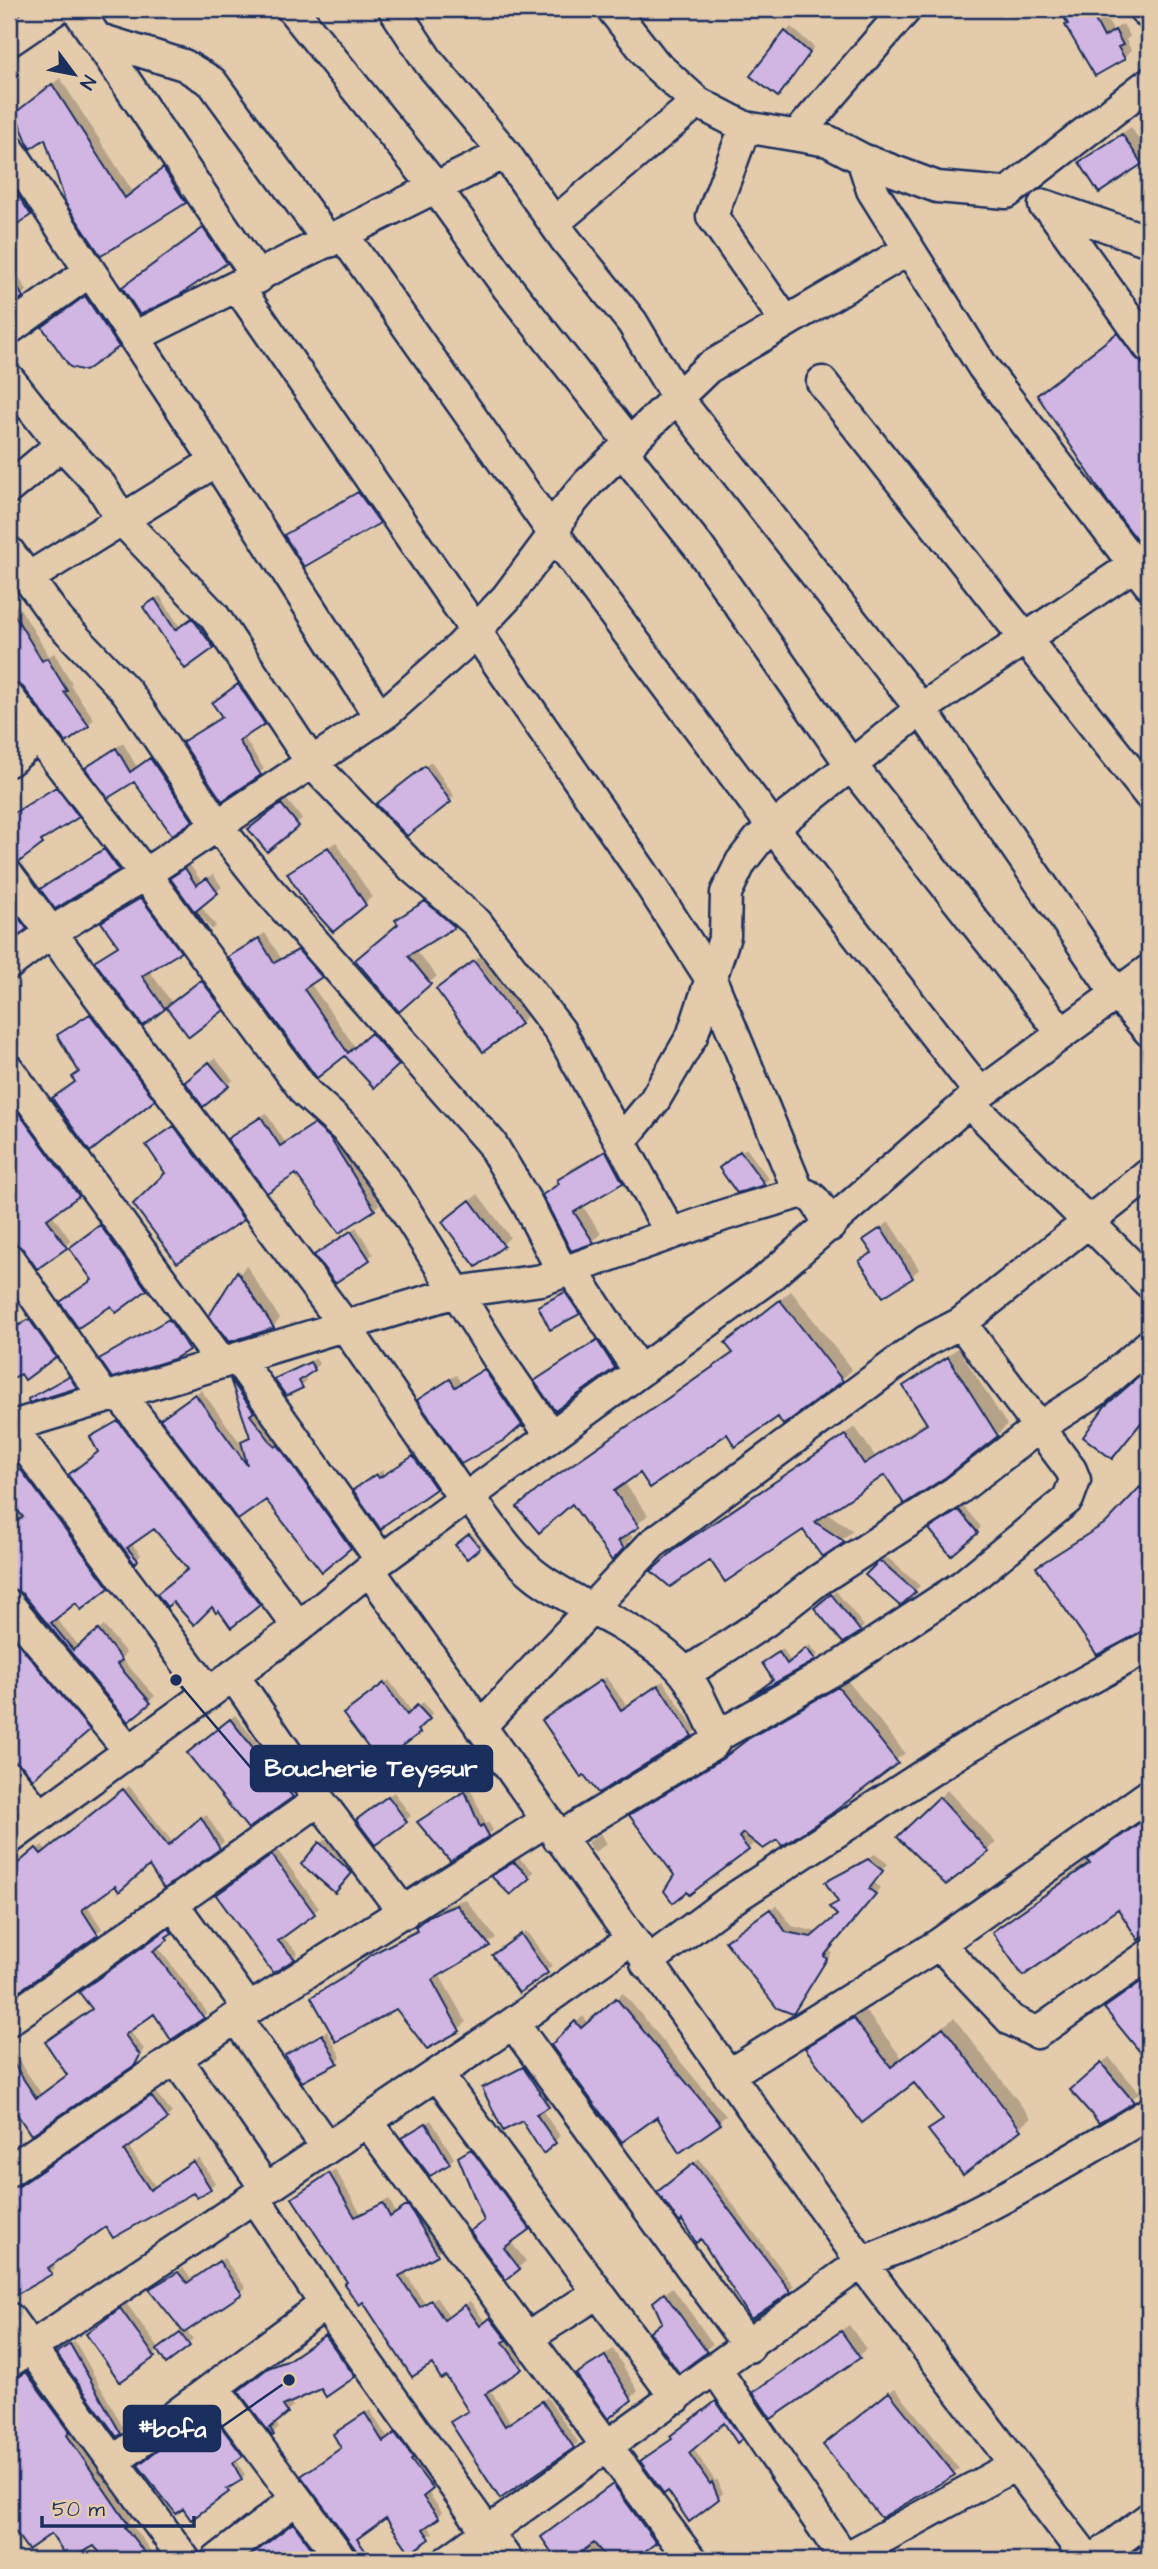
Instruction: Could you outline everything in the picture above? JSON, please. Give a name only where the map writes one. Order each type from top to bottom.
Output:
[{"type":"street","points":[[9,41],[56,9]]},
{"type":"street","points":[[77,9],[248,283],[476,631],[642,872],[711,979],[799,1193]]},
{"type":"street","points":[[292,9],[436,188],[698,546],[850,765],[1062,1033]]},
{"type":"street","points":[[394,9],[428,61],[505,153],[554,223],[632,322],[678,399],[921,709],[1116,993],[1149,1031]]},
{"type":"street","points":[[615,9],[656,65],[697,102],[745,127],[828,141],[862,159],[937,187],[1007,193],[1149,241]]},
{"type":"street","points":[[797,135],[906,9]]},
{"type":"street","points":[[1144,9],[1149,14]]},
{"type":"street","points":[[96,38],[184,65],[212,82],[336,238],[974,1098],[1088,1223],[1149,1283]]},
{"type":"street","points":[[1007,193],[1149,83]]},
{"type":"street","points":[[554,223],[697,102]]},
{"type":"street","points":[[745,127],[712,216],[786,322]]},
{"type":"street","points":[[9,149],[216,461],[379,716]]},
{"type":"street","points":[[134,337],[248,283],[505,153]]},
{"type":"street","points":[[621,1141],[654,1101],[692,1037],[725,936],[726,893],[741,862],[759,839],[921,709],[1025,638],[1144,568],[983,367],[872,190],[862,159]]},
{"type":"street","points":[[1049,207],[1149,347]]},
{"type":"street","points":[[9,964],[50,933],[145,874],[387,712],[476,631],[531,568],[571,504],[708,368],[908,250]]},
{"type":"street","points":[[9,329],[90,271]]},
{"type":"street","points":[[9,379],[62,444],[101,486],[122,520],[214,616],[311,762],[413,868],[477,923],[559,1031],[671,1234]]},
{"type":"street","points":[[822,382],[1149,795]]},
{"type":"street","points":[[9,488],[62,444]]},
{"type":"street","points":[[28,578],[216,461]]},
{"type":"street","points":[[9,552],[59,621],[127,692],[217,825],[266,887],[491,1143],[567,1271],[638,1370]]},
{"type":"street","points":[[9,698],[145,874],[306,1093],[347,1130],[379,1173],[551,1436]]},
{"type":"street","points":[[9,761],[39,736]]},
{"type":"street","points":[[9,876],[345,1326],[467,1498],[511,1551],[538,1577],[637,1635],[675,1662],[685,1674],[718,1737]]},
{"type":"street","points":[[9,1839],[299,1627],[375,1566],[638,1370],[768,1278],[974,1098],[1149,970]]},
{"type":"street","points":[[9,1070],[230,1361],[375,1566],[480,1727],[638,1952],[862,2262],[1015,2465],[1090,2560],[1149,2518]]},
{"type":"street","points":[[480,1727],[593,1610],[652,1544],[926,1341],[961,1323],[1149,1174]]},
{"type":"street","points":[[209,1693],[10,1427],[456,1292],[541,1280],[799,1193],[813,1197],[830,1226]]},
{"type":"street","points":[[9,1259],[112,1396],[299,1627]]},
{"type":"street","points":[[9,2171],[243,2013],[404,1913],[713,1744],[718,1737],[840,1666],[952,1593],[1068,1499],[1075,1480],[961,1323]]},
{"type":"street","points":[[685,1674],[766,1621],[817,1581],[956,1491],[1039,1427],[1094,1392],[1149,1345]]},
{"type":"street","points":[[9,1605],[130,1752]]},
{"type":"street","points":[[20,2355],[513,2023],[728,1902],[964,1749],[1149,1646]]},
{"type":"street","points":[[233,1675],[319,1800],[404,1913]]},
{"type":"street","points":[[9,1777],[40,1816]]},
{"type":"street","points":[[729,2075],[940,1944],[1149,1795]]},
{"type":"street","points":[[9,2020],[319,1800]]},
{"type":"street","points":[[173,1904],[327,2148]]},
{"type":"street","points":[[940,1944],[1012,2020],[1037,2033],[1149,1955]]},
{"type":"street","points":[[513,2023],[749,2347]]},
{"type":"street","points":[[176,2059],[260,2193],[325,2304],[507,2560]]},
{"type":"street","points":[[437,2074],[676,2398]]},
{"type":"street","points":[[449,2560],[749,2347],[862,2262],[912,2244],[1065,2164],[1149,2113]]},
{"type":"street","points":[[367,2121],[691,2560]]},
{"type":"street","points":[[528,2337],[598,2293]]},
{"type":"street","points":[[113,2462],[215,2389],[325,2304]]},
{"type":"street","points":[[9,2318],[20,2355],[113,2462],[185,2560]]},
{"type":"street","points":[[716,2370],[844,2559],[1015,2465]]},
{"type":"street","points":[[215,2389],[342,2560]]},
{"type":"street","points":[[217,2560],[296,2500]]},
{"type":"building","points":[[1083,9],[1089,20],[1094,18],[1104,37],[1115,30],[1123,45],[1118,47],[1125,59],[1095,76],[1065,25],[1068,24],[1065,19]]},
{"type":"building","points":[[785,31],[810,53],[778,97],[750,76]]},
{"type":"building","points":[[52,84],[125,198],[163,168],[186,203],[101,256],[66,204],[45,139],[30,149],[15,113]]},
{"type":"building","points":[[1122,134],[1142,164],[1099,193],[1079,162]]},
{"type":"building","points":[[9,182],[31,215],[9,230]]},
{"type":"building","points":[[203,228],[227,263],[178,296],[140,315],[122,287]]},
{"type":"building","points":[[9,273],[23,297],[9,308]]},
{"type":"building","points":[[85,296],[119,347],[85,371],[70,367],[42,327]]},
{"type":"building","points":[[1117,333],[1135,357],[1149,369],[1149,538],[1138,541],[1108,502],[1037,395]]},
{"type":"building","points":[[358,492],[380,523],[304,567],[284,535]]},
{"type":"building","points":[[155,599],[175,630],[192,618],[214,648],[185,669],[143,607]]},
{"type":"building","points":[[9,606],[42,661],[47,658],[67,691],[64,692],[89,726],[66,743],[23,687],[9,681]]},
{"type":"building","points":[[238,684],[265,724],[239,741],[261,775],[222,801],[182,742],[222,717],[212,703]]},
{"type":"building","points":[[116,748],[130,772],[150,758],[193,821],[172,835],[134,782],[108,798],[85,768]]},
{"type":"building","points":[[425,766],[451,802],[407,836],[376,804]]},
{"type":"building","points":[[56,787],[79,817],[41,841],[43,844],[19,862],[9,859],[9,816]]},
{"type":"building","points":[[281,804],[299,826],[267,852],[248,829]]},
{"type":"building","points":[[328,847],[366,905],[333,932],[303,899],[287,873]]},
{"type":"building","points":[[104,849],[119,870],[55,909],[40,889]]},
{"type":"building","points":[[185,868],[196,885],[207,878],[218,893],[196,911],[210,933],[170,878]]},
{"type":"building","points":[[141,898],[181,952],[142,976],[165,1009],[143,1026],[94,961],[118,946],[101,922]]},
{"type":"building","points":[[425,901],[455,927],[408,956],[431,984],[399,1012],[355,960],[398,924],[395,920]]},
{"type":"building","points":[[11,908],[27,929],[9,942],[9,909]]},
{"type":"building","points":[[259,938],[274,963],[298,950],[322,977],[304,989],[348,1053],[371,1033],[399,1065],[374,1088],[345,1056],[317,1078],[228,957]]},
{"type":"building","points":[[474,961],[521,1024],[483,1052],[436,989]]},
{"type":"building","points":[[201,980],[224,1010],[189,1037],[166,1007]]},
{"type":"building","points":[[90,1014],[155,1100],[90,1152],[52,1098],[75,1082],[72,1077],[79,1072],[57,1035]]},
{"type":"building","points":[[209,1062],[229,1086],[203,1107],[185,1082]]},
{"type":"building","points":[[18,1112],[79,1196],[47,1219],[67,1248],[37,1269],[23,1249],[9,1242],[9,1119]]},
{"type":"building","points":[[261,1117],[280,1146],[314,1124],[330,1138],[375,1210],[339,1233],[296,1174],[267,1193],[227,1139]]},
{"type":"building","points":[[174,1126],[244,1220],[177,1263],[133,1204],[165,1173],[146,1145]]},
{"type":"building","points":[[606,1151],[623,1183],[574,1212],[594,1243],[571,1251],[542,1195],[559,1184],[557,1180]]},
{"type":"building","points":[[740,1151],[765,1185],[737,1193],[719,1168]]},
{"type":"building","points":[[470,1200],[504,1246],[476,1267],[442,1222]]},
{"type":"building","points":[[100,1225],[147,1290],[116,1313],[111,1306],[78,1328],[60,1302],[92,1280],[69,1248]]},
{"type":"building","points":[[881,1228],[913,1278],[883,1297],[859,1261],[872,1253],[863,1240]]},
{"type":"building","points":[[351,1231],[370,1260],[335,1283],[314,1255]]},
{"type":"building","points":[[237,1271],[274,1328],[229,1342],[209,1316]]},
{"type":"building","points":[[565,1292],[580,1314],[550,1330],[538,1306]]},
{"type":"building","points":[[780,1300],[843,1381],[783,1425],[778,1417],[735,1447],[727,1434],[650,1488],[640,1473],[614,1491],[639,1527],[618,1541],[624,1548],[612,1561],[572,1504],[539,1533],[517,1507],[547,1482],[733,1353],[725,1343]]},
{"type":"building","points":[[29,1319],[56,1357],[25,1380],[21,1374],[9,1380],[9,1332]]},
{"type":"building","points":[[169,1319],[189,1350],[174,1359],[112,1378],[99,1359]]},
{"type":"building","points":[[597,1340],[615,1368],[555,1411],[534,1381]]},
{"type":"building","points":[[948,1357],[998,1436],[946,1477],[904,1504],[885,1475],[815,1522],[845,1542],[822,1557],[803,1530],[725,1582],[710,1560],[670,1587],[651,1571],[679,1546],[845,1435],[864,1464],[927,1424],[903,1386]]},
{"type":"building","points":[[310,1362],[315,1370],[299,1381],[303,1388],[286,1396],[274,1379]]},
{"type":"building","points":[[1149,1368],[1149,1413],[1112,1459],[1083,1437],[1105,1406]]},
{"type":"building","points":[[484,1369],[524,1428],[521,1426],[506,1439],[461,1464],[417,1400],[450,1379],[455,1387]]},
{"type":"building","points":[[69,1376],[77,1388],[29,1403],[28,1399]]},
{"type":"building","points":[[230,1379],[254,1412],[250,1415],[275,1447],[278,1445],[351,1548],[322,1572],[266,1500],[238,1520],[160,1419],[195,1394],[247,1465],[241,1441],[250,1437]]},
{"type":"building","points":[[118,1421],[260,1605],[231,1628],[219,1611],[216,1613],[212,1607],[194,1625],[173,1602],[167,1607],[157,1594],[188,1569],[154,1529],[127,1548],[138,1560],[135,1564],[68,1475],[98,1452],[90,1437]]},
{"type":"building","points":[[413,1456],[436,1489],[381,1530],[353,1490],[376,1474],[379,1478]]},
{"type":"building","points":[[21,1470],[109,1588],[81,1610],[76,1603],[51,1623],[73,1650],[98,1630],[122,1660],[117,1664],[151,1703],[128,1722],[23,1594],[9,1588],[9,1527],[23,1517],[9,1500],[9,1473]]},
{"type":"building","points":[[1140,1487],[1149,1498],[1149,1629],[1097,1655],[1036,1567],[1107,1522]]},
{"type":"building","points":[[959,1510],[978,1533],[951,1556],[929,1529]]},
{"type":"building","points":[[469,1534],[480,1548],[467,1559],[455,1545]]},
{"type":"building","points":[[878,1562],[882,1562],[916,1592],[900,1606],[865,1575]]},
{"type":"building","points":[[831,1594],[861,1632],[843,1643],[814,1608]]},
{"type":"building","points":[[9,1632],[90,1730],[33,1779],[22,1766],[9,1760]]},
{"type":"building","points":[[806,1648],[816,1660],[750,1697],[773,1680],[762,1663],[779,1652],[787,1664]]},
{"type":"building","points":[[601,1680],[621,1710],[658,1685],[692,1736],[598,1793],[584,1775],[581,1777],[542,1720]]},
{"type":"building","points":[[384,1683],[407,1715],[417,1705],[430,1719],[418,1730],[420,1733],[380,1763],[343,1714]]},
{"type":"building","points":[[838,1687],[898,1763],[831,1814],[782,1846],[777,1840],[763,1849],[743,1833],[739,1837],[749,1850],[689,1895],[687,1892],[673,1903],[664,1891],[674,1875],[629,1815],[722,1759],[748,1739]]},
{"type":"building","points":[[230,1719],[293,1797],[248,1829],[187,1753]]},
{"type":"building","points":[[123,1789],[168,1846],[201,1817],[220,1849],[164,1889],[149,1866],[119,1892],[115,1886],[82,1910],[98,1935],[15,1994],[9,1985],[9,1871],[36,1848],[41,1854]]},
{"type":"building","points":[[465,1791],[480,1827],[483,1825],[489,1836],[450,1861],[417,1822]]},
{"type":"building","points":[[388,1796],[407,1822],[375,1845],[356,1820]]},
{"type":"building","points":[[939,1797],[989,1852],[946,1885],[897,1837]]},
{"type":"building","points":[[1149,1816],[1149,1932],[1138,1940],[1118,1909],[1023,1976],[992,1932],[1090,1863],[1087,1860]]},
{"type":"building","points":[[319,1842],[352,1873],[335,1893],[301,1864]]},
{"type":"building","points":[[272,1855],[315,1914],[278,1941],[295,1959],[273,1973],[216,1895]]},
{"type":"building","points":[[868,1859],[883,1871],[869,1889],[876,1894],[824,1956],[827,1959],[793,2014],[777,2008],[725,1941],[770,1909],[786,1932],[811,1937],[837,1915],[829,1907],[838,1902],[825,1882]]},
{"type":"building","points":[[514,1862],[530,1878],[510,1895],[491,1876]]},
{"type":"building","points":[[457,1905],[490,1946],[432,1980],[460,2031],[427,2049],[396,2009],[336,2042],[311,1997],[343,1978],[370,1955],[417,1931],[415,1927],[429,1916]]},
{"type":"building","points":[[169,1928],[172,1933],[166,1937],[168,1940],[153,1951],[204,2018],[171,2040],[154,2014],[125,2035],[140,2055],[135,2065],[31,2135],[9,2102],[9,2057],[36,2098],[67,2075],[45,2042],[92,2009],[79,1992]]},
{"type":"building","points":[[521,1934],[548,1973],[519,1993],[492,1955]]},
{"type":"building","points":[[1149,1976],[1149,2063],[1104,2008]]},
{"type":"building","points":[[616,1998],[721,2124],[679,2153],[657,2117],[622,2142],[551,2045],[575,2021],[581,2028]]},
{"type":"building","points":[[853,2018],[891,2067],[943,2027],[1021,2130],[963,2175],[928,2130],[943,2120],[914,2083],[862,2123],[805,2048]]},
{"type":"building","points":[[322,2034],[338,2063],[302,2082],[285,2055]]},
{"type":"building","points":[[1101,2063],[1134,2102],[1099,2123],[1070,2090]]},
{"type":"building","points":[[523,2067],[549,2107],[536,2114],[556,2143],[543,2154],[522,2121],[503,2131],[482,2088]]},
{"type":"building","points":[[151,2096],[168,2119],[124,2151],[150,2190],[193,2161],[211,2189],[197,2198],[193,2193],[113,2238],[106,2227],[48,2268],[52,2274],[9,2299],[9,2188],[19,2186]]},
{"type":"building","points":[[426,2123],[450,2164],[430,2176],[401,2138]]},
{"type":"building","points":[[471,2149],[530,2229],[504,2248],[520,2269],[506,2280],[470,2231],[484,2221],[458,2157]]},
{"type":"building","points":[[694,2163],[791,2292],[751,2319],[701,2239],[696,2243],[682,2220],[680,2223],[657,2192]]},
{"type":"building","points":[[329,2173],[355,2217],[383,2203],[390,2217],[408,2205],[438,2255],[399,2276],[420,2307],[431,2300],[444,2320],[465,2305],[480,2326],[490,2318],[507,2340],[503,2342],[522,2369],[485,2394],[505,2426],[542,2401],[574,2448],[500,2499],[450,2422],[468,2411],[446,2376],[441,2379],[432,2364],[412,2377],[363,2302],[359,2305],[344,2284],[347,2282],[292,2198]]},
{"type":"building","points":[[219,2261],[242,2294],[184,2333],[149,2289],[178,2272],[187,2283]]},
{"type":"building","points":[[664,2293],[707,2352],[679,2373],[650,2332],[662,2322],[653,2302]]},
{"type":"building","points":[[120,2308],[155,2357],[120,2382],[86,2334]]},
{"type":"building","points":[[841,2331],[860,2358],[771,2419],[753,2392]]},
{"type":"building","points":[[180,2333],[190,2346],[166,2364],[157,2350]]},
{"type":"building","points":[[325,2335],[355,2377],[326,2397],[321,2389],[283,2406],[288,2413],[270,2428],[274,2435],[272,2436],[238,2391],[268,2368],[287,2361]]},
{"type":"building","points":[[70,2344],[121,2434],[117,2437],[56,2353]]},
{"type":"building","points":[[605,2356],[632,2400],[608,2419],[576,2374]]},
{"type":"building","points":[[26,2372],[70,2432],[67,2435],[128,2524],[125,2527],[150,2560],[106,2560],[94,2546],[68,2560],[51,2534],[28,2550],[9,2523],[9,2384]]},
{"type":"building","points":[[889,2392],[955,2475],[881,2518],[823,2445]]},
{"type":"building","points":[[716,2401],[742,2439],[737,2443],[724,2423],[689,2453],[710,2484],[712,2482],[719,2499],[689,2522],[668,2491],[664,2494],[640,2461],[672,2439],[670,2436]]},
{"type":"building","points":[[210,2412],[243,2456],[233,2463],[242,2480],[227,2489],[229,2492],[191,2520],[183,2509],[176,2514],[138,2465],[174,2438],[177,2443],[210,2417],[207,2414]]},
{"type":"building","points":[[365,2413],[383,2442],[395,2433],[413,2458],[411,2460],[433,2489],[423,2497],[439,2518],[423,2529],[430,2539],[410,2553],[386,2518],[357,2539],[372,2560],[359,2560],[356,2550],[301,2476],[341,2448],[333,2434]]},
{"type":"building","points":[[613,2484],[656,2543],[633,2560],[608,2560],[594,2543],[570,2560],[557,2560],[541,2537]]},
{"type":"building","points":[[293,2523],[320,2560],[245,2560]]},
{"type":"building","points":[[1149,2540],[1149,2560],[1122,2560]]},
{"type":"place","name":"Boucherie Teyssur","points":[[176,1680]]},
{"type":"place","name":"#bofa","points":[[289,2380]]}]
